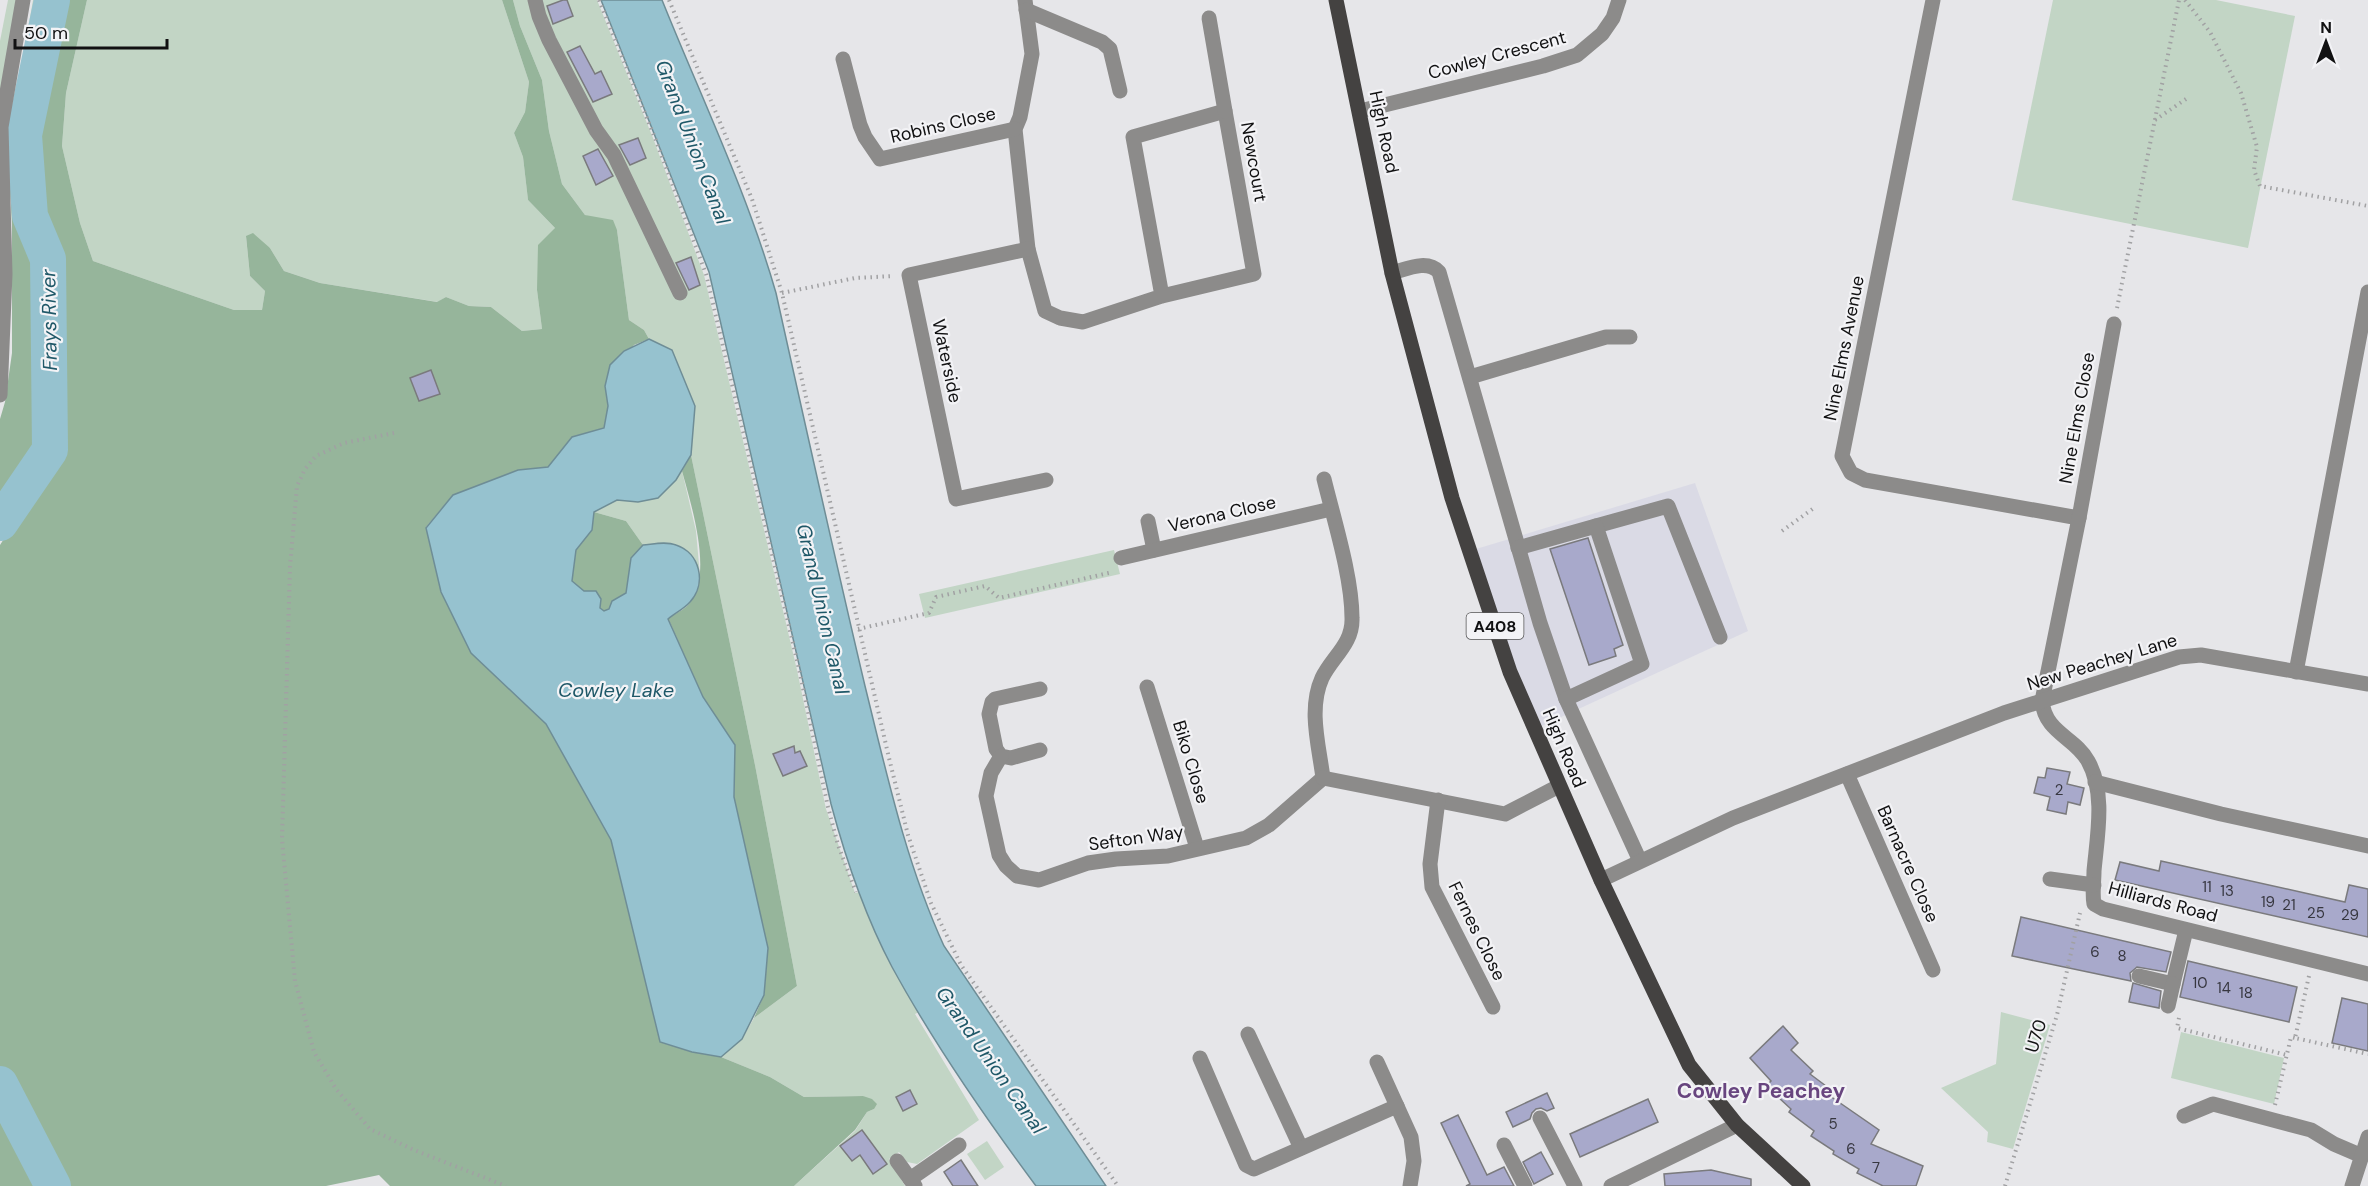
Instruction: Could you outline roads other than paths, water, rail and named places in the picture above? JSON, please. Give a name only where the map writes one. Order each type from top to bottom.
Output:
[{"type":"main road","name":"High Road","points":[[1336,0],[1392,273],[1452,498],[1510,672],[1601,880],[1689,1065],[1737,1125],[1803,1186]]},
{"type":"street","points":[[0,395],[6,274],[1,127],[23,0]]},
{"type":"street","points":[[535,0],[549,40],[596,130],[614,155],[680,292]]},
{"type":"street","name":"Cowley Crescent","points":[[1360,111],[1543,66],[1577,55],[1602,34],[1619,0]]},
{"type":"street","name":"Nine Elms Avenue","points":[[1933,0],[1842,456],[1851,472],[1865,480],[2079,518]]},
{"type":"street","points":[[1026,5],[1102,42],[1110,49],[1120,91]]},
{"type":"street","points":[[1015,129],[1020,117],[1032,54],[1026,5]]},
{"type":"street","points":[[1209,18],[1225,111]]},
{"type":"street","name":"Robins Close","points":[[843,59],[860,125],[880,159],[1015,129]]},
{"type":"street","name":"Newcourt","points":[[1015,129],[1028,249],[1045,311],[1060,318],[1083,322],[1162,296],[1254,274],[1225,111],[1133,137],[1162,296]]},
{"type":"street","name":"Waterside","points":[[1028,249],[909,275],[957,503],[1046,480]]},
{"type":"street","name":"High Road","points":[[1392,273],[1424,265],[1439,272],[1540,623],[1566,699],[1640,861]]},
{"type":"street","points":[[2296,672],[2368,292]]},
{"type":"street","name":"Nine Elms Close","points":[[2042,701],[2079,518],[2114,324]]},
{"type":"street","points":[[1470,377],[1606,337],[1630,337]]},
{"type":"street","points":[[1324,479],[1346,570],[1353,619],[1346,644],[1323,677],[1317,696],[1315,714],[1323,778],[1505,814],[1559,786]]},
{"type":"street","points":[[1518,548],[1668,506],[1720,637]]},
{"type":"street","name":"Verona Close","points":[[1120,558],[1331,510]]},
{"type":"street","points":[[1148,520],[1154,550]]},
{"type":"street","points":[[1566,699],[1642,664],[1596,526]]},
{"type":"street","name":"New Peachey Lane","points":[[1601,880],[1733,818],[2004,713],[2179,657],[2201,655],[2368,684]]},
{"type":"street","name":"Biko Close","points":[[1147,687],[1197,848]]},
{"type":"street","points":[[1040,689],[995,699],[989,714],[996,749],[1001,756],[1011,758],[1040,750]]},
{"type":"street","name":"Hilliards Road","points":[[2042,701],[2043,712],[2048,722],[2088,761],[2095,782],[2098,815],[2094,904],[2100,909],[2368,974]]},
{"type":"street","name":"Sefton Way","points":[[1001,756],[991,773],[986,796],[999,855],[1006,866],[1017,876],[1032,880],[1046,880],[1088,863],[1168,856],[1246,838],[1269,825],[1323,778]]},
{"type":"street","name":"Barnacre Close","points":[[1846,774],[1933,970]]},
{"type":"street","points":[[2095,782],[2221,814],[2368,846]]},
{"type":"street","name":"Fernes Close","points":[[1438,800],[1430,864],[1432,887],[1493,1006]]},
{"type":"street","points":[[2050,879],[2093,892]]},
{"type":"street","points":[[2175,1006],[2173,984],[2186,930]]},
{"type":"street","points":[[2139,976],[2173,984]]},
{"type":"street","points":[[1248,1034],[1301,1148]]},
{"type":"street","points":[[1200,1058],[1246,1165],[1254,1169],[1397,1106]]},
{"type":"street","points":[[1377,1062],[1411,1137],[1414,1161],[1410,1186]]},
{"type":"street","points":[[2184,1116],[2213,1104],[2311,1131],[2362,1156]]},
{"type":"street","points":[[1540,1118],[1575,1186]]},
{"type":"street","points":[[1611,1186],[1737,1125]]},
{"type":"street","points":[[2352,1186],[2368,1137]]},
{"type":"street","points":[[897,1161],[912,1183],[959,1145]]},
{"type":"street","points":[[1504,1145],[1525,1186]]},
{"type":"water","name":"Grand Union Canal","points":[[601,0],[662,0],[737,181],[776,293],[865,686],[898,818],[919,883],[944,946],[1106,1186],[1036,1186],[942,1052],[908,996],[873,928],[850,867],[831,804],[709,272]]},
{"type":"water","name":"Cowley Lake","points":[[649,339],[672,350],[695,406],[691,455],[676,480],[658,498],[638,502],[617,500],[594,512],[592,530],[576,550],[572,581],[584,591],[596,591],[601,599],[600,608],[604,611],[609,609],[612,601],[626,593],[631,558],[643,545],[664,543],[676,545],[691,555],[698,569],[699,578],[695,594],[688,604],[668,619],[703,697],[735,745],[734,797],[768,948],[764,995],[742,1039],[721,1057],[692,1052],[660,1042],[611,840],[546,724],[471,653],[441,592],[426,528],[453,495],[518,470],[548,467],[572,437],[604,428],[608,406],[605,386],[610,365],[624,351]]},
{"type":"waterway","name":"Frays River","points":[[0,523],[50,450],[48,259],[30,216],[24,135],[52,0]]},
{"type":"waterway","name":"Frays River","points":[[0,1084],[53,1186]]},
{"type":"district","name":"Cowley Peachey","points":[[1761,1091]]}]
